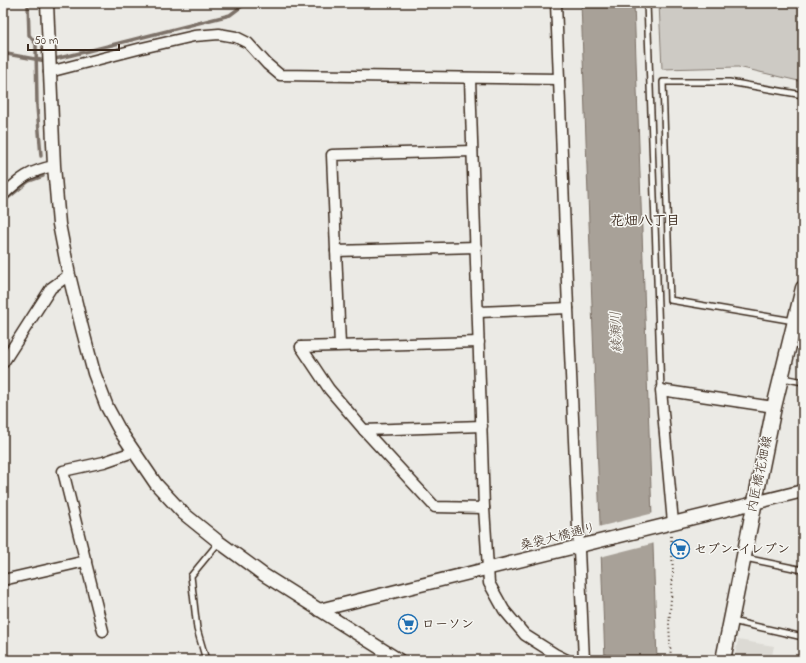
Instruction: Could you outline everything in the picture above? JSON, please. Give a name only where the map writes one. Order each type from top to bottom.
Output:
[{"type":"main road","name":"内匠橋花畑線","points":[[724,660],[743,557],[774,407],[803,290]]},
{"type":"street","points":[[47,3],[54,166],[59,224],[69,275],[82,328],[94,373],[107,407],[133,452],[156,484],[183,513],[264,575],[399,660]]},
{"type":"street","points":[[556,3],[568,308],[583,545],[584,660]]},
{"type":"street","points":[[49,72],[149,46],[194,36],[218,34],[236,37],[248,43],[267,64],[280,75],[470,79],[559,79]]},
{"type":"street","points":[[470,79],[484,508],[489,583],[504,610],[525,635],[567,660]]},
{"type":"street","points":[[340,345],[332,155],[472,151]]},
{"type":"street","points":[[3,195],[21,178],[38,169],[54,166]]},
{"type":"street","points":[[336,251],[476,246]]},
{"type":"street","points":[[3,363],[51,288],[69,275]]},
{"type":"street","points":[[478,312],[568,308]]},
{"type":"street","points":[[479,342],[301,347],[329,389],[364,430],[435,507],[484,508]]},
{"type":"street","points":[[669,524],[661,390],[774,407]]},
{"type":"street","points":[[364,430],[482,426]]},
{"type":"street","points":[[102,631],[63,471],[104,462],[133,452]]},
{"type":"street","name":"桑袋大橋通り","points":[[319,610],[803,491]]},
{"type":"street","points":[[3,580],[86,561]]},
{"type":"lane","points":[[647,3],[661,390]]},
{"type":"lane","points":[[795,321],[670,300],[663,82],[729,82],[803,95]]},
{"type":"lane","points":[[781,377],[803,382]]},
{"type":"lane","points":[[206,660],[197,629],[191,576],[219,542]]},
{"type":"lane","points":[[743,557],[803,570]]},
{"type":"lane","points":[[731,621],[803,637]]},
{"type":"path","points":[[669,524],[673,573],[669,624],[671,660]]},
{"type":"shaded area","points":[[659,3],[803,3],[803,82],[738,67],[662,69]]},
{"type":"shaded area","points":[[738,640],[774,646],[771,660],[734,660]]},
{"type":"water","name":"綾瀬川","points":[[581,3],[634,3],[657,660],[605,660]]},
{"type":"pier","points":[[654,513],[655,543],[600,557],[598,527]]},
{"type":"waterway","points":[[28,3],[29,35],[36,44],[37,106],[41,156]]},
{"type":"waterway","points":[[3,58],[7,54],[46,61],[230,15],[246,3]]},
{"type":"waterway","points":[[3,202],[29,181],[43,176]]},
{"type":"place","name":"セブン-イレブン","points":[[680,549]]},
{"type":"place","name":"ローソン","points":[[408,624]]},
{"type":"district","name":"花畑八丁目","points":[[645,221]]}]
